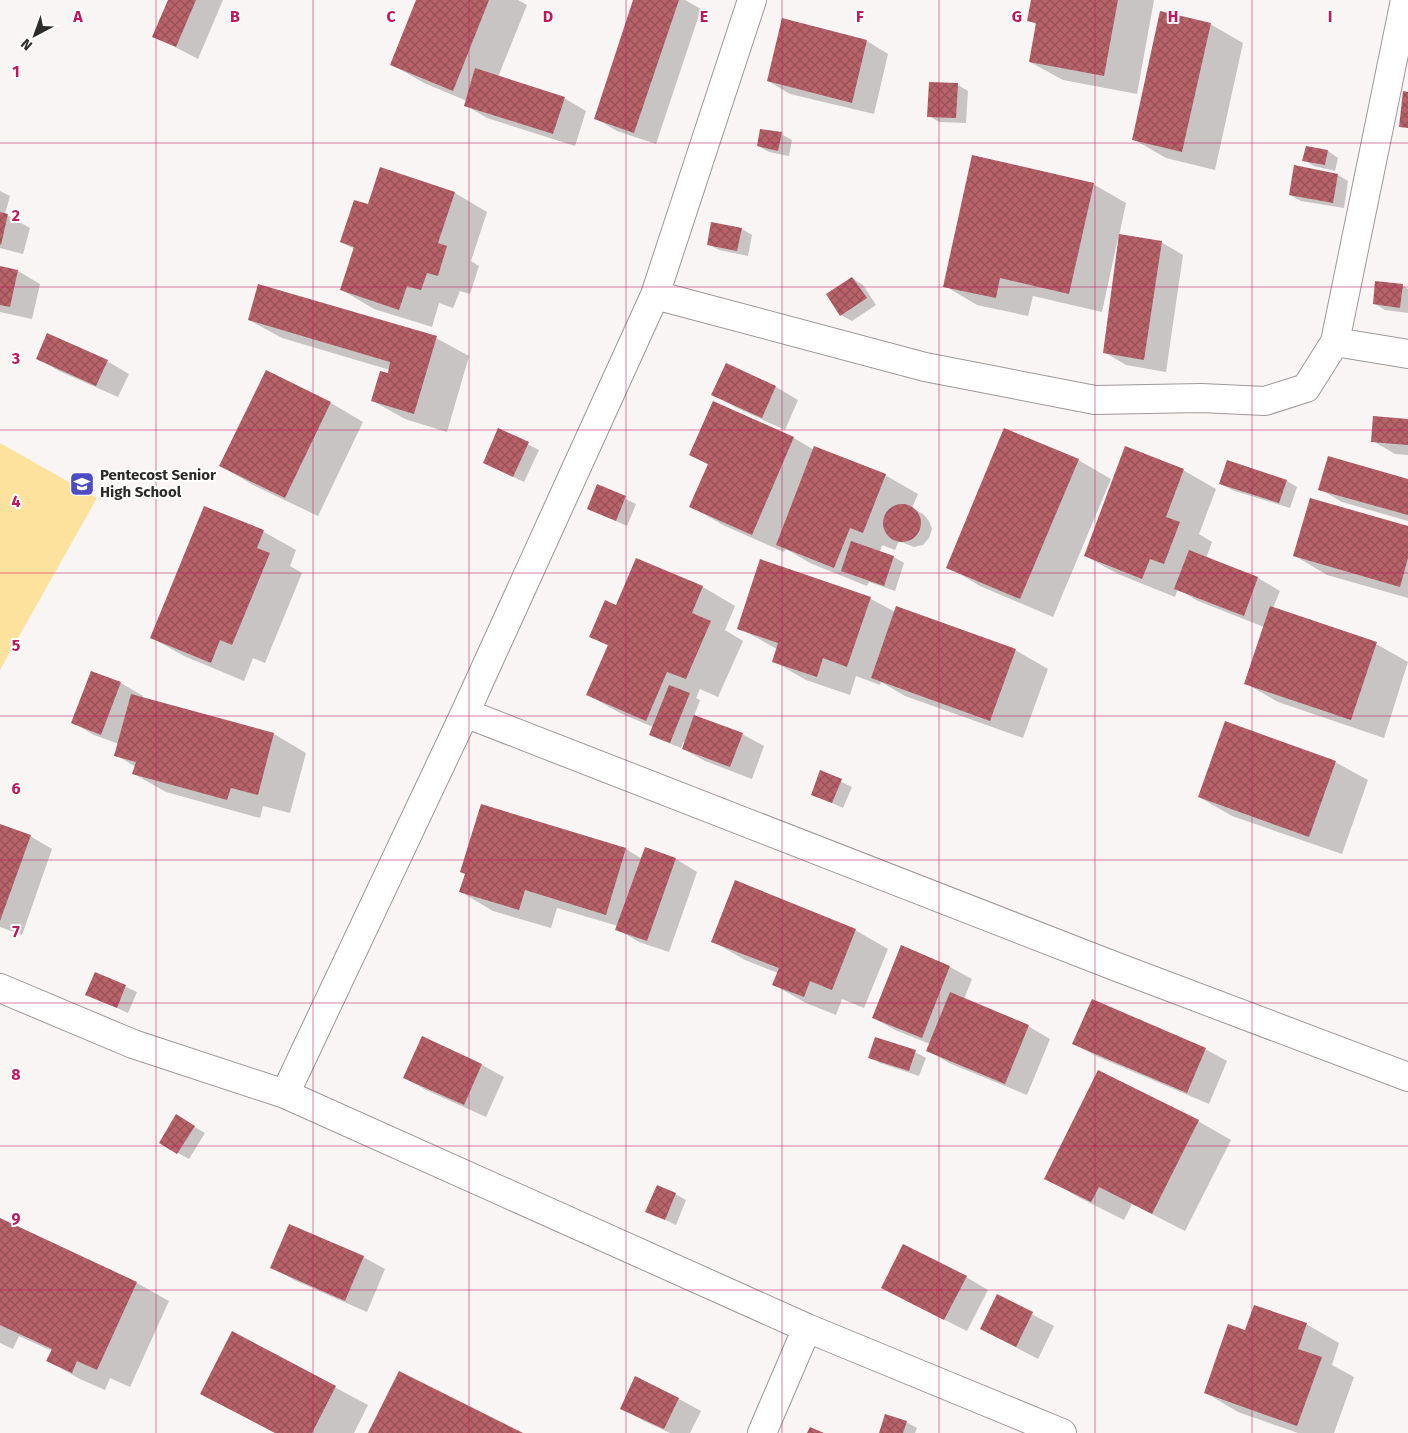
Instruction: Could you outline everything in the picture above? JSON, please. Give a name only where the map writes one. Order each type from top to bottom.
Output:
[{"type":"street","points":[[285,1094],[464,713],[655,295],[752,0]]},
{"type":"street","points":[[655,295],[924,367],[1095,400],[1201,398],[1265,400],[1306,388],[1335,342],[1405,0]]},
{"type":"street","points":[[1335,342],[1408,354]]},
{"type":"street","points":[[464,713],[1117,967],[1408,1077]]},
{"type":"street","points":[[0,988],[133,1044],[285,1094],[807,1328],[1062,1433]]},
{"type":"street","points":[[762,1433],[807,1328]]},
{"type":"shaded area","points":[[0,443],[97,498],[0,670]]},
{"type":"building","points":[[168,0],[196,0],[176,47],[152,37]]},
{"type":"building","points":[[416,0],[489,0],[453,91],[390,65]]},
{"type":"building","points":[[633,0],[679,0],[634,133],[594,119]]},
{"type":"building","points":[[1031,0],[1118,0],[1104,76],[1029,62],[1036,23],[1027,21]]},
{"type":"building","points":[[1160,11],[1211,23],[1182,152],[1132,140]]},
{"type":"building","points":[[782,18],[867,40],[852,103],[767,81]]},
{"type":"building","points":[[475,68],[565,97],[553,134],[464,106]]},
{"type":"building","points":[[929,82],[958,83],[956,118],[927,117]]},
{"type":"building","points":[[1403,91],[1408,92],[1408,128],[1399,127]]},
{"type":"building","points":[[760,129],[782,132],[778,151],[757,146]]},
{"type":"building","points":[[1306,146],[1328,150],[1325,165],[1302,161]]},
{"type":"building","points":[[972,155],[1094,183],[1069,294],[1000,278],[996,298],[943,287]]},
{"type":"building","points":[[1294,165],[1338,174],[1333,203],[1289,195]]},
{"type":"building","points":[[380,167],[455,192],[438,243],[447,246],[438,276],[427,273],[421,290],[407,286],[399,310],[340,290],[354,247],[340,242],[354,200],[368,204]]},
{"type":"building","points":[[0,212],[8,214],[1,245],[0,244]]},
{"type":"building","points":[[711,222],[742,228],[737,251],[707,245]]},
{"type":"building","points":[[1119,234],[1162,241],[1144,360],[1103,353]]},
{"type":"building","points":[[0,266],[18,270],[10,307],[0,305]]},
{"type":"building","points":[[852,277],[867,298],[840,316],[826,294]]},
{"type":"building","points":[[1375,281],[1403,284],[1400,308],[1373,304]]},
{"type":"building","points":[[258,284],[437,336],[414,414],[371,401],[380,371],[388,373],[390,362],[248,320]]},
{"type":"building","points":[[47,333],[108,360],[96,386],[36,359]]},
{"type":"building","points":[[726,363],[776,386],[762,418],[711,395]]},
{"type":"building","points":[[266,370],[331,402],[285,498],[219,466]]},
{"type":"building","points":[[713,401],[794,437],[752,535],[689,507],[708,464],[689,455]]},
{"type":"building","points":[[1373,416],[1408,419],[1408,445],[1371,442]]},
{"type":"building","points":[[498,428],[529,442],[513,477],[483,463]]},
{"type":"building","points":[[1004,428],[1079,459],[1020,599],[946,568]]},
{"type":"building","points":[[814,446],[886,474],[863,533],[850,528],[834,568],[776,545]]},
{"type":"building","points":[[1125,446],[1184,469],[1166,517],[1180,522],[1164,564],[1150,559],[1142,579],[1084,556]]},
{"type":"building","points":[[1328,456],[1408,479],[1408,515],[1318,490]]},
{"type":"building","points":[[1227,460],[1287,480],[1279,503],[1219,484]]},
{"type":"building","points":[[597,484],[626,496],[616,521],[587,509]]},
{"type":"building","points":[[1310,498],[1408,526],[1408,558],[1400,587],[1293,556]]},
{"type":"building","points":[[902,504],[915,510],[921,523],[915,536],[902,542],[889,536],[883,523],[889,510]]},
{"type":"building","points":[[204,506],[264,530],[257,548],[270,553],[232,645],[220,640],[211,663],[150,638]]},
{"type":"building","points":[[851,541],[894,556],[884,586],[841,571]]},
{"type":"building","points":[[1189,550],[1258,577],[1244,616],[1174,589]]},
{"type":"building","points":[[636,558],[703,586],[692,613],[711,621],[686,679],[667,672],[646,721],[586,695],[608,645],[589,637],[605,600],[616,605]]},
{"type":"building","points":[[760,559],[871,597],[847,667],[823,658],[817,677],[772,662],[778,643],[737,629]]},
{"type":"building","points":[[896,606],[1016,649],[990,721],[871,678]]},
{"type":"building","points":[[1270,606],[1377,642],[1351,720],[1244,684]]},
{"type":"building","points":[[91,671],[121,682],[101,735],[71,723]]},
{"type":"building","points":[[669,685],[690,693],[670,743],[649,735]]},
{"type":"building","points":[[131,694],[274,733],[258,795],[231,788],[227,800],[132,774],[136,762],[114,756]]},
{"type":"building","points":[[694,715],[743,733],[730,767],[682,749]]},
{"type":"building","points":[[1225,721],[1336,761],[1309,837],[1198,797]]},
{"type":"building","points":[[820,770],[842,779],[832,803],[811,795]]},
{"type":"building","points":[[481,804],[626,848],[606,915],[525,890],[519,910],[459,892],[465,874],[460,872]]},
{"type":"building","points":[[0,824],[31,835],[0,921]]},
{"type":"building","points":[[645,847],[676,858],[647,941],[615,930]]},
{"type":"building","points":[[735,880],[856,929],[832,990],[810,981],[804,997],[772,985],[779,968],[711,942]]},
{"type":"building","points":[[901,945],[950,966],[922,1038],[872,1018]]},
{"type":"building","points":[[95,972],[126,985],[117,1008],[85,995]]},
{"type":"building","points":[[950,992],[1029,1025],[1005,1084],[926,1051]]},
{"type":"building","points":[[1092,999],[1206,1048],[1187,1093],[1072,1044]]},
{"type":"building","points":[[422,1036],[482,1064],[464,1105],[403,1078]]},
{"type":"building","points":[[875,1037],[916,1050],[909,1071],[868,1058]]},
{"type":"building","points":[[1098,1070],[1199,1120],[1152,1214],[1099,1187],[1091,1202],[1044,1179]]},
{"type":"building","points":[[176,1114],[195,1126],[177,1154],[159,1143]]},
{"type":"building","points":[[657,1185],[676,1193],[665,1220],[645,1212]]},
{"type":"building","points":[[0,1218],[137,1282],[97,1370],[77,1361],[72,1373],[46,1361],[52,1349],[0,1325]]},
{"type":"building","points":[[289,1224],[364,1256],[345,1301],[270,1268]]},
{"type":"building","points":[[903,1244],[967,1276],[944,1320],[881,1288]]},
{"type":"building","points":[[997,1294],[1033,1312],[1016,1347],[980,1329]]},
{"type":"building","points":[[1254,1305],[1307,1323],[1298,1349],[1322,1357],[1297,1426],[1204,1393],[1228,1324],[1245,1330]]},
{"type":"building","points":[[232,1331],[336,1386],[312,1433],[275,1433],[200,1394]]},
{"type":"building","points":[[399,1371],[523,1433],[368,1433]]},
{"type":"building","points":[[635,1376],[679,1398],[664,1429],[620,1409]]},
{"type":"building","points":[[885,1414],[907,1421],[903,1433],[879,1433]]},
{"type":"building","points":[[810,1427],[824,1433],[807,1433]]},
{"type":"place","name":"Pentecost Senior High School","points":[[82,484]]}]
